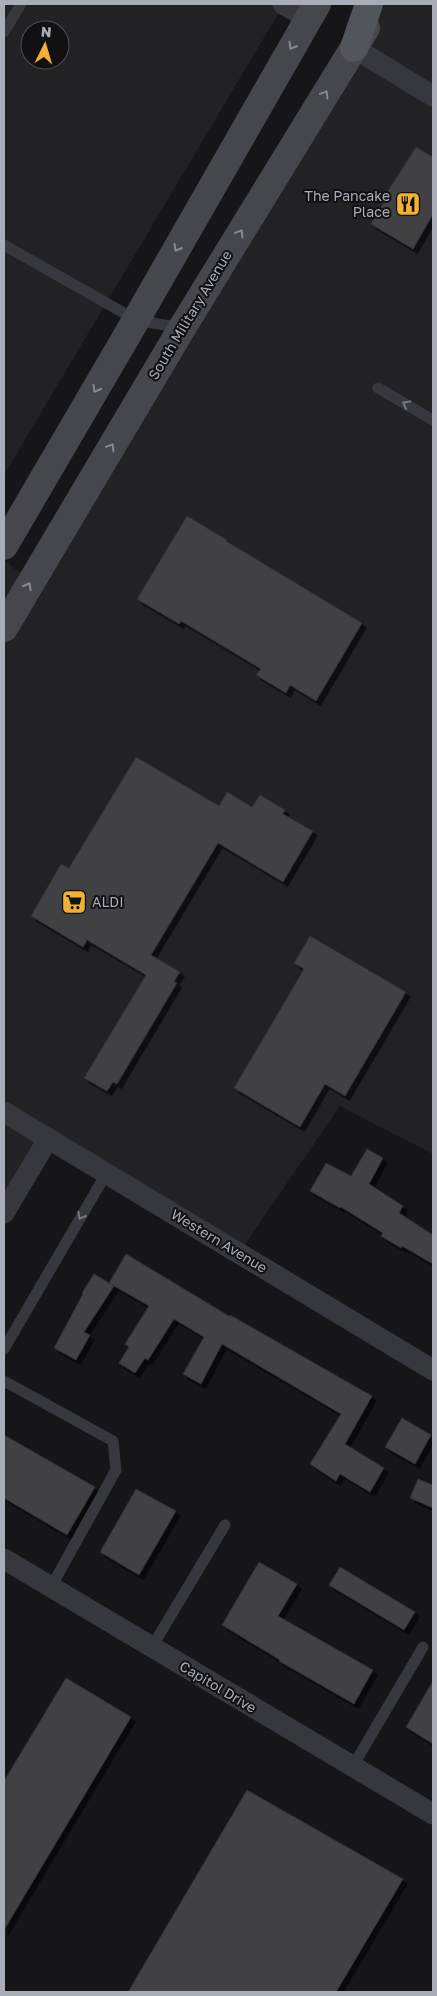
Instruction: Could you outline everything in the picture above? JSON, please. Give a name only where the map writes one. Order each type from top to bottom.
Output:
[{"type":"main road","points":[[354,48],[369,4]]},
{"type":"main road","name":"South Military Avenue","points":[[4,628],[182,328],[380,4]]},
{"type":"main road","points":[[4,546],[136,320],[312,11]]},
{"type":"street","points":[[283,4],[312,11]]},
{"type":"street","points":[[354,48],[433,96]]},
{"type":"street","name":"Western Avenue","points":[[4,1112],[433,1370]]},
{"type":"street","points":[[4,1213],[48,1139]]},
{"type":"street","name":"Capitol Drive","points":[[4,1559],[433,1814]]},
{"type":"lane","points":[[4,32],[21,4]]},
{"type":"lane","points":[[4,245],[136,320],[182,328]]},
{"type":"lane","points":[[378,388],[433,420]]},
{"type":"lane","points":[[4,1348],[106,1174]]},
{"type":"lane","points":[[4,1381],[113,1441],[116,1470],[51,1587]]},
{"type":"lane","points":[[152,1647],[225,1525]]},
{"type":"lane","points":[[353,1766],[423,1647]]},
{"type":"shaded area","points":[[4,4],[284,4],[4,475]]},
{"type":"shaded area","points":[[381,4],[433,4],[433,1154],[340,1106],[239,1253],[48,1139],[4,1213],[4,560],[30,581]]},
{"type":"building","name":"The Pancake Place","points":[[416,147],[433,157],[433,214],[413,249],[371,224],[388,195],[386,194]]},
{"type":"building","points":[[187,516],[362,623],[316,701],[290,685],[286,693],[256,675],[261,669],[181,621],[179,624],[137,599]]},
{"type":"building","points":[[136,757],[219,806],[227,792],[252,807],[260,795],[285,810],[283,814],[313,831],[283,882],[218,843],[151,955],[180,972],[174,981],[177,983],[117,1084],[113,1082],[107,1091],[84,1078],[146,975],[87,940],[83,947],[31,916],[61,864],[69,868]]},
{"type":"building","points":[[310,936],[406,992],[345,1096],[325,1084],[300,1127],[234,1088],[304,969],[294,963]]},
{"type":"building","points":[[367,1149],[383,1158],[369,1184],[403,1206],[399,1213],[433,1235],[433,1264],[402,1246],[401,1248],[381,1236],[383,1233],[341,1207],[310,1191],[326,1163],[351,1176]]},
{"type":"building","points":[[126,1254],[229,1316],[372,1396],[345,1444],[384,1468],[370,1492],[340,1474],[336,1481],[310,1464],[341,1414],[222,1344],[201,1384],[183,1374],[204,1337],[174,1319],[148,1360],[145,1358],[135,1373],[119,1363],[129,1347],[125,1344],[149,1306],[109,1283]]},
{"type":"building","points":[[94,1274],[114,1286],[84,1332],[90,1335],[76,1360],[54,1348],[82,1293]]},
{"type":"building","points":[[402,1418],[431,1435],[415,1464],[385,1447]]},
{"type":"building","points":[[4,1435],[95,1487],[67,1535],[4,1498]]},
{"type":"building","points":[[418,1479],[433,1485],[433,1508],[410,1498]]},
{"type":"building","points":[[136,1489],[176,1511],[139,1575],[100,1552]]},
{"type":"building","points":[[259,1562],[297,1584],[278,1616],[373,1670],[354,1704],[279,1661],[222,1625]]},
{"type":"building","points":[[340,1567],[415,1612],[404,1630],[329,1585]]},
{"type":"building","points":[[66,1678],[131,1717],[4,1930],[4,1781]]},
{"type":"building","points":[[433,1681],[433,1744],[406,1727]]},
{"type":"building","points":[[247,1790],[403,1879],[336,1992],[128,1992]]},
{"type":"place","name":"The Pancake Place","points":[[408,204]]},
{"type":"place","name":"ALDI","points":[[74,902]]}]
